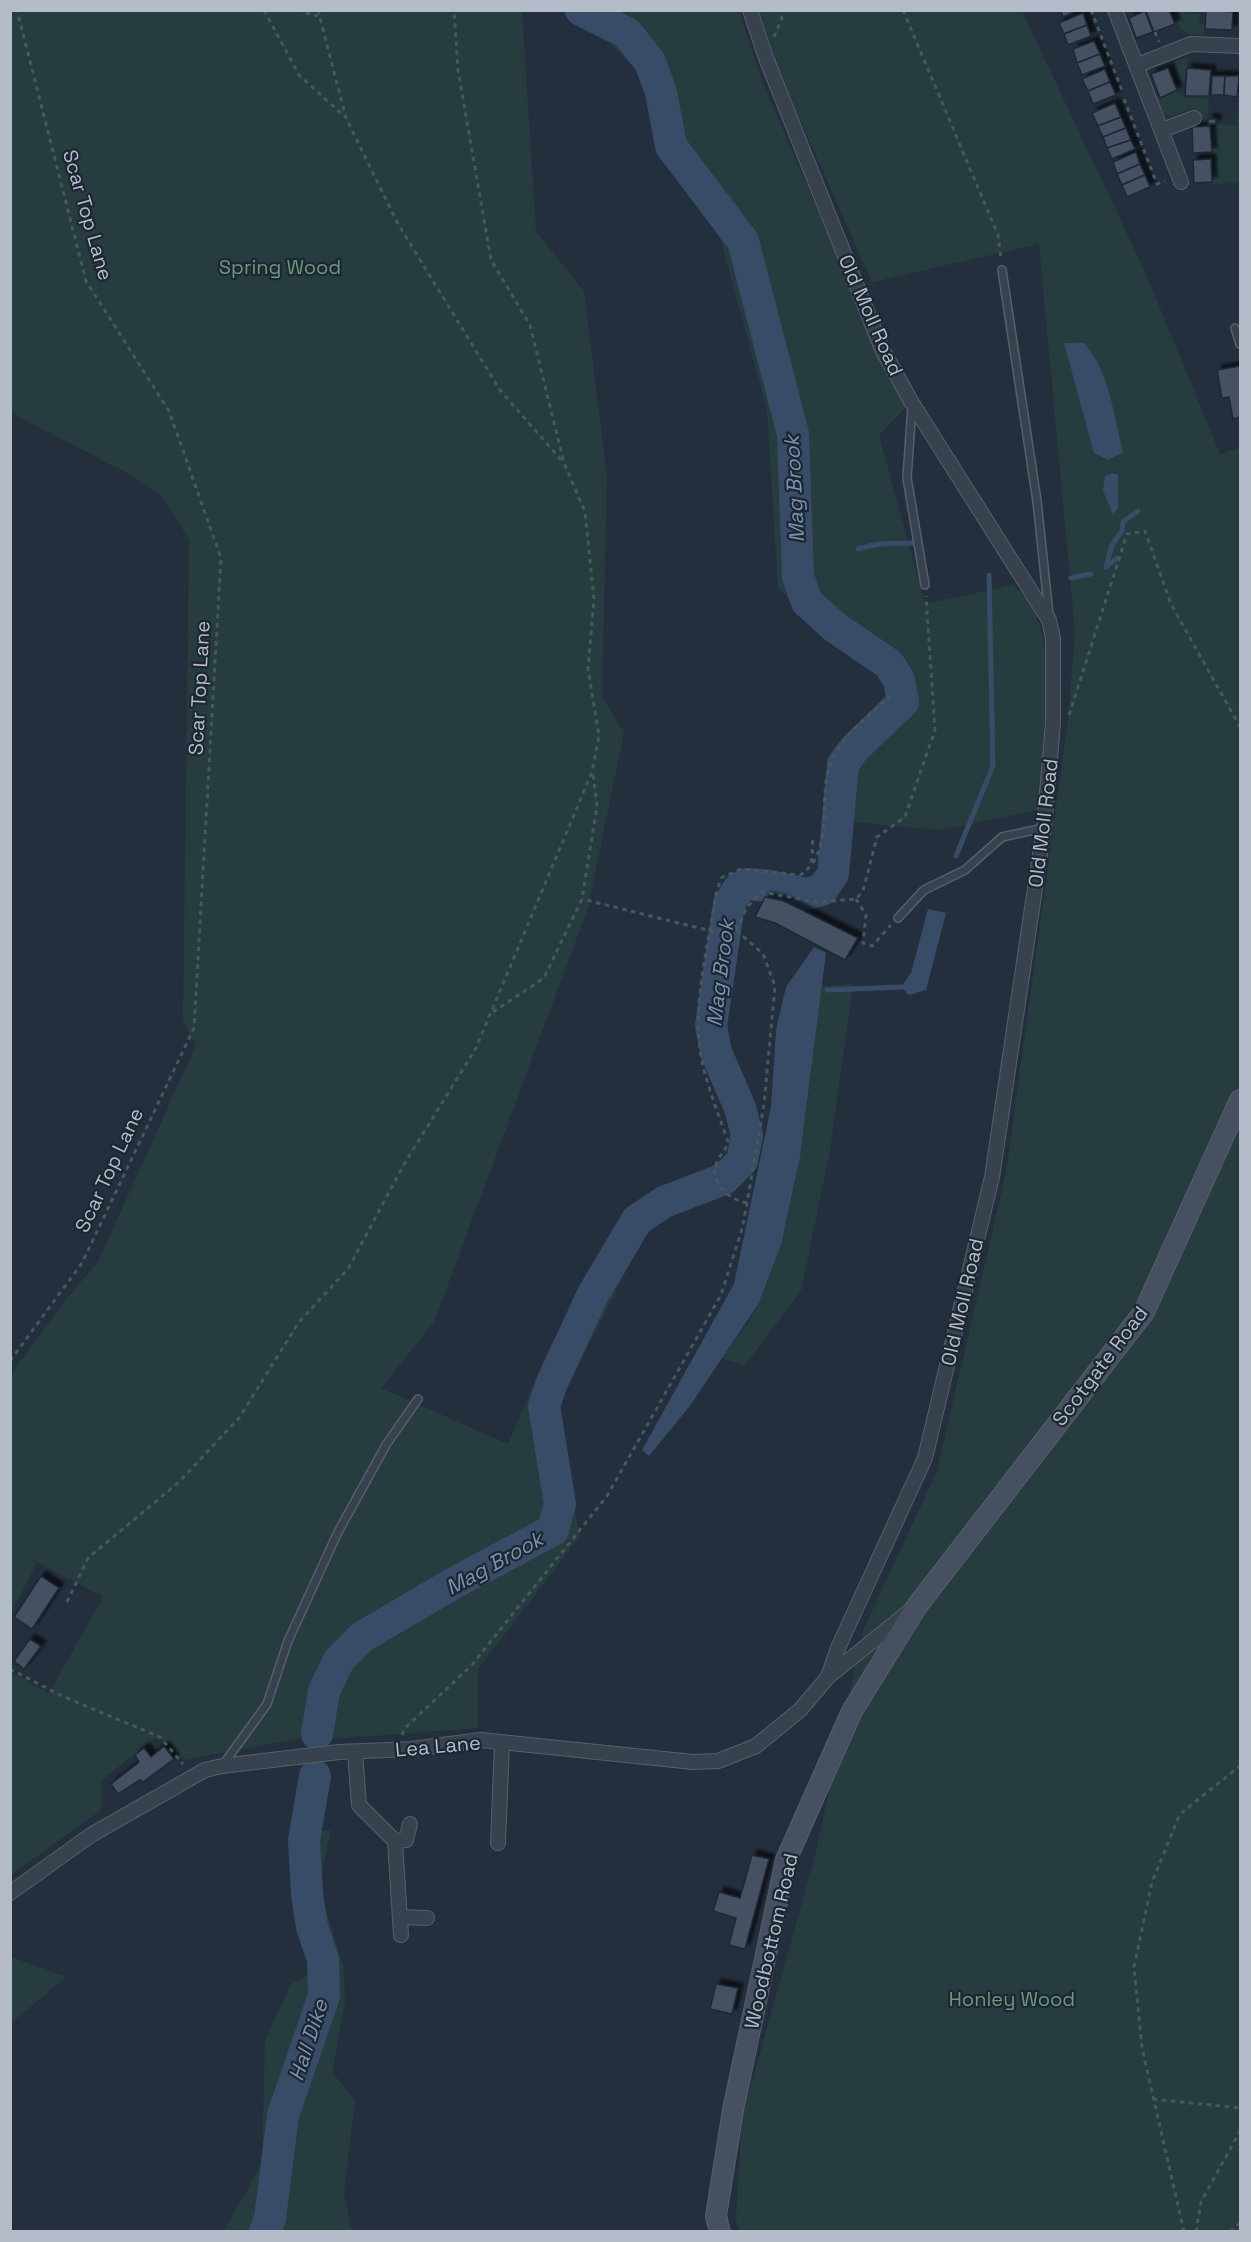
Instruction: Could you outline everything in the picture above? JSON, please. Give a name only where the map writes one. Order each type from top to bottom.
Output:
[{"type":"street","name":"Old Moll Road","points":[[750,10],[766,58],[882,349],[912,403],[1049,621],[1053,638],[1053,723],[1044,828],[992,1177],[925,1458],[838,1648],[828,1677]]},
{"type":"street","points":[[1115,10],[1181,182]]},
{"type":"street","points":[[1138,65],[1191,44],[1240,46]]},
{"type":"street","points":[[1162,130],[1194,117]]},
{"type":"street","name":"Scotgate Road","points":[[917,1606],[1144,1312],[1240,1100]]},
{"type":"street","name":"Lea Lane","points":[[10,1893],[91,1835],[193,1777],[222,1766],[481,1740],[693,1762],[718,1761],[756,1746],[800,1710],[828,1677],[917,1606]]},
{"type":"street","name":"Woodbottom Road","points":[[720,2232],[716,2216],[733,2110],[786,1860],[852,1711],[917,1606]]},
{"type":"street","points":[[498,1843],[502,1743]]},
{"type":"street","points":[[355,1752],[359,1805],[395,1841],[401,1917],[400,1935]]},
{"type":"street","points":[[395,1841],[406,1840],[411,1824]]},
{"type":"street","points":[[401,1917],[427,1918]]},
{"type":"lane","points":[[1002,270],[1037,501],[1049,621]]},
{"type":"lane","points":[[1235,328],[1240,344]]},
{"type":"lane","points":[[912,403],[907,478],[925,585]]},
{"type":"lane","points":[[898,918],[924,890],[965,870],[1002,837],[1044,828]]},
{"type":"lane","points":[[222,1766],[267,1704],[288,1641],[338,1532],[386,1445],[418,1399]]},
{"type":"path","name":"Scar Top Lane","points":[[10,1361],[82,1263],[194,1028],[221,558],[170,411],[86,281],[17,10]]},
{"type":"path","points":[[264,10],[299,75],[346,118]]},
{"type":"path","points":[[297,10],[318,16]]},
{"type":"path","points":[[318,10],[346,118],[398,224],[500,390],[564,463]]},
{"type":"path","points":[[67,1602],[88,1558],[179,1482],[239,1418],[299,1322],[348,1269],[403,1166],[476,1048],[592,772],[599,736],[588,669],[594,599],[585,512],[564,463],[530,325],[491,260],[458,70],[454,10]]},
{"type":"path","points":[[908,10],[904,12],[998,235],[1002,270]]},
{"type":"path","points":[[1091,10],[1123,93]]},
{"type":"path","points":[[1124,99],[1157,184]]},
{"type":"path","points":[[1053,723],[1068,720],[1127,534],[1145,531],[1171,604],[1240,728]]},
{"type":"path","points":[[736,930],[747,907],[762,892],[817,902],[856,899],[864,891],[877,837],[905,817],[935,730],[925,585]]},
{"type":"path","points":[[747,1203],[737,1202],[722,1192],[715,1174],[717,1162],[725,1153],[728,1142],[700,1052],[700,1006],[716,894],[722,878],[741,869],[800,875],[808,871],[821,841],[829,767],[841,744],[891,695]]},
{"type":"path","points":[[492,1013],[544,978],[582,899],[597,806],[592,772]]},
{"type":"path","points":[[812,864],[813,837]]},
{"type":"path","points":[[396,1750],[405,1728],[471,1666],[607,1496],[721,1295],[742,1228],[764,1104],[775,986],[763,954],[736,930],[711,931],[582,899]]},
{"type":"path","points":[[856,899],[866,915],[863,943],[867,946],[872,946],[898,918]]},
{"type":"path","points":[[10,1669],[62,1696],[160,1737],[193,1777]]},
{"type":"path","points":[[1184,2232],[1142,2048],[1134,1967],[1152,1882],[1180,1814],[1240,1766]]},
{"type":"path","points":[[1153,2099],[1240,2108]]},
{"type":"path","points":[[1196,2232],[1201,2202],[1240,2131]]},
{"type":"path","points":[[1230,2232],[1240,2223]]},
{"type":"green space","name":"Spring Wood","points":[[11,11],[522,11],[536,232],[584,291],[607,477],[602,697],[624,732],[588,908],[434,1322],[381,1388],[508,1444],[550,1346],[634,1203],[656,1212],[556,1410],[580,1536],[478,1669],[478,1728],[331,1739],[301,1738],[184,1760],[165,1741],[155,1738],[102,1780],[101,1810],[11,1875],[11,1672],[49,1693],[103,1597],[37,1562],[11,1614],[11,1374],[67,1298],[98,1262],[196,1045],[183,1021],[189,540],[162,496],[131,475],[11,413]]},
{"type":"green space","points":[[565,11],[739,11],[761,79],[884,364],[908,405],[879,435],[925,604],[1013,585],[1028,600],[1039,625],[1046,650],[1049,676],[1048,731],[1042,809],[942,830],[828,820],[836,765],[848,745],[895,697],[894,685],[778,589],[767,410],[721,241],[661,142],[650,83],[600,34]]},
{"type":"green space","name":"Honley Wood","points":[[759,11],[1022,11],[1146,274],[1220,454],[1240,447],[1240,2231],[739,2232],[736,2218],[742,2118],[816,1852],[863,1631],[937,1471],[1006,1173],[1068,720],[1075,633],[1039,244],[872,282],[778,70]]},
{"type":"green space","points":[[1172,11],[1200,14],[1199,24],[1205,24],[1204,35],[1186,33]]},
{"type":"green space","points":[[1188,57],[1184,84],[1182,85],[1174,62]]},
{"type":"green space","points":[[1176,91],[1178,95],[1182,93],[1184,97],[1209,99],[1207,125],[1199,125],[1192,108],[1170,117],[1163,112],[1157,97]]},
{"type":"green space","points":[[1238,109],[1240,109],[1240,182],[1212,184],[1212,172],[1215,172],[1214,156],[1212,156],[1212,127],[1216,127],[1216,124],[1237,125]]},
{"type":"green space","points":[[853,984],[830,1150],[801,1291],[745,1365],[722,1358],[760,1301],[785,1225],[801,1146],[821,986]]},
{"type":"green space","points":[[331,1830],[319,1886],[344,1969],[345,2004],[332,2072],[355,2100],[344,2193],[352,2231],[224,2231],[262,2164],[265,2041],[291,1983],[315,1973],[296,1889],[295,1833]]},
{"type":"green space","points":[[10,1957],[66,1977],[11,2023]]},
{"type":"water","points":[[1064,343],[1084,343],[1105,380],[1123,452],[1108,460],[1094,453]]},
{"type":"water","points":[[1112,473],[1118,475],[1118,508],[1113,515],[1103,490],[1105,476]]},
{"type":"water","points":[[928,909],[946,913],[926,990],[909,995],[901,987],[911,973]]},
{"type":"water","points":[[814,947],[826,953],[800,1157],[781,1245],[759,1303],[689,1407],[649,1456],[642,1450],[734,1284],[771,1107],[776,1030],[786,987]]},
{"type":"building","points":[[1061,10],[1078,10],[1063,17]]},
{"type":"building","points":[[1169,10],[1175,24],[1154,32],[1146,11]]},
{"type":"building","points":[[1206,10],[1233,12],[1232,30],[1205,29]]},
{"type":"building","points":[[1145,11],[1153,32],[1136,38],[1129,18]]},
{"type":"building","points":[[1083,13],[1087,25],[1064,34],[1059,23]]},
{"type":"building","points":[[1087,25],[1091,36],[1068,45],[1064,34]]},
{"type":"building","points":[[1094,41],[1100,54],[1077,63],[1073,49]]},
{"type":"building","points":[[1100,54],[1105,66],[1082,75],[1077,63]]},
{"type":"building","points":[[1168,68],[1177,90],[1160,98],[1151,74]]},
{"type":"building","points":[[1187,68],[1211,70],[1209,96],[1185,96]]},
{"type":"building","points":[[1105,69],[1110,82],[1088,91],[1082,79]]},
{"type":"building","points":[[1212,76],[1225,76],[1224,95],[1211,95]]},
{"type":"building","points":[[1225,76],[1239,76],[1237,97],[1224,95]]},
{"type":"building","points":[[1110,82],[1116,95],[1093,104],[1088,91]]},
{"type":"building","points":[[1115,103],[1121,117],[1098,126],[1092,113]]},
{"type":"building","points":[[1121,117],[1126,128],[1103,137],[1098,126]]},
{"type":"building","points":[[1208,119],[1216,119],[1216,124],[1208,124]]},
{"type":"building","points":[[1210,126],[1212,152],[1193,153],[1192,127]]},
{"type":"building","points":[[1126,128],[1131,140],[1107,148],[1103,137]]},
{"type":"building","points":[[1131,140],[1135,149],[1112,159],[1107,148]]},
{"type":"building","points":[[1136,152],[1140,164],[1117,174],[1113,162]]},
{"type":"building","points":[[1211,159],[1212,182],[1194,183],[1193,160]]},
{"type":"building","points":[[1140,164],[1145,175],[1122,185],[1117,174]]},
{"type":"building","points":[[1145,175],[1150,187],[1127,197],[1122,185]]},
{"type":"building","points":[[1240,366],[1240,417],[1233,419],[1229,397],[1222,398],[1217,370]]},
{"type":"building","points":[[765,897],[784,901],[858,938],[845,960],[775,923],[755,917]]},
{"type":"building","points":[[41,1576],[59,1588],[32,1629],[14,1617]]},
{"type":"building","points":[[30,1639],[41,1646],[24,1669],[14,1661]]},
{"type":"building","points":[[164,1746],[174,1759],[143,1782],[140,1780],[118,1794],[111,1784],[139,1762],[135,1755],[144,1748],[151,1757]]},
{"type":"building","points":[[752,1855],[769,1859],[745,1949],[729,1945],[736,1918],[713,1911],[719,1892],[740,1898]]},
{"type":"building","points":[[716,1984],[738,1988],[732,2014],[710,2009]]},
{"type":"waterway","name":"Mag Brook","points":[[317,1734],[324,1691],[339,1660],[362,1637],[454,1583],[553,1530],[560,1504],[544,1406],[551,1385],[593,1294],[637,1220],[664,1202],[724,1179],[742,1161],[747,1135],[740,1108],[716,1052],[711,1026],[729,904],[739,888],[747,884],[806,894],[822,890],[833,874],[843,764],[855,748],[903,702],[899,680],[889,664],[836,628],[807,602],[798,577],[793,434],[743,241],[671,146],[661,92],[650,62],[627,33],[581,10]]},
{"type":"waterway","points":[[1106,567],[1112,545],[1122,531],[1123,522],[1138,511]]},
{"type":"waterway","points":[[858,549],[878,544],[912,543]]},
{"type":"waterway","points":[[1107,566],[1117,558]]},
{"type":"waterway","points":[[1071,578],[1091,574]]},
{"type":"waterway","points":[[956,856],[993,766],[989,575]]},
{"type":"waterway","points":[[827,990],[901,987]]},
{"type":"waterway","name":"Hall Dike","points":[[265,2232],[270,2218],[283,2115],[324,1996],[323,1959],[312,1927],[307,1894],[304,1840],[315,1776]]}]
